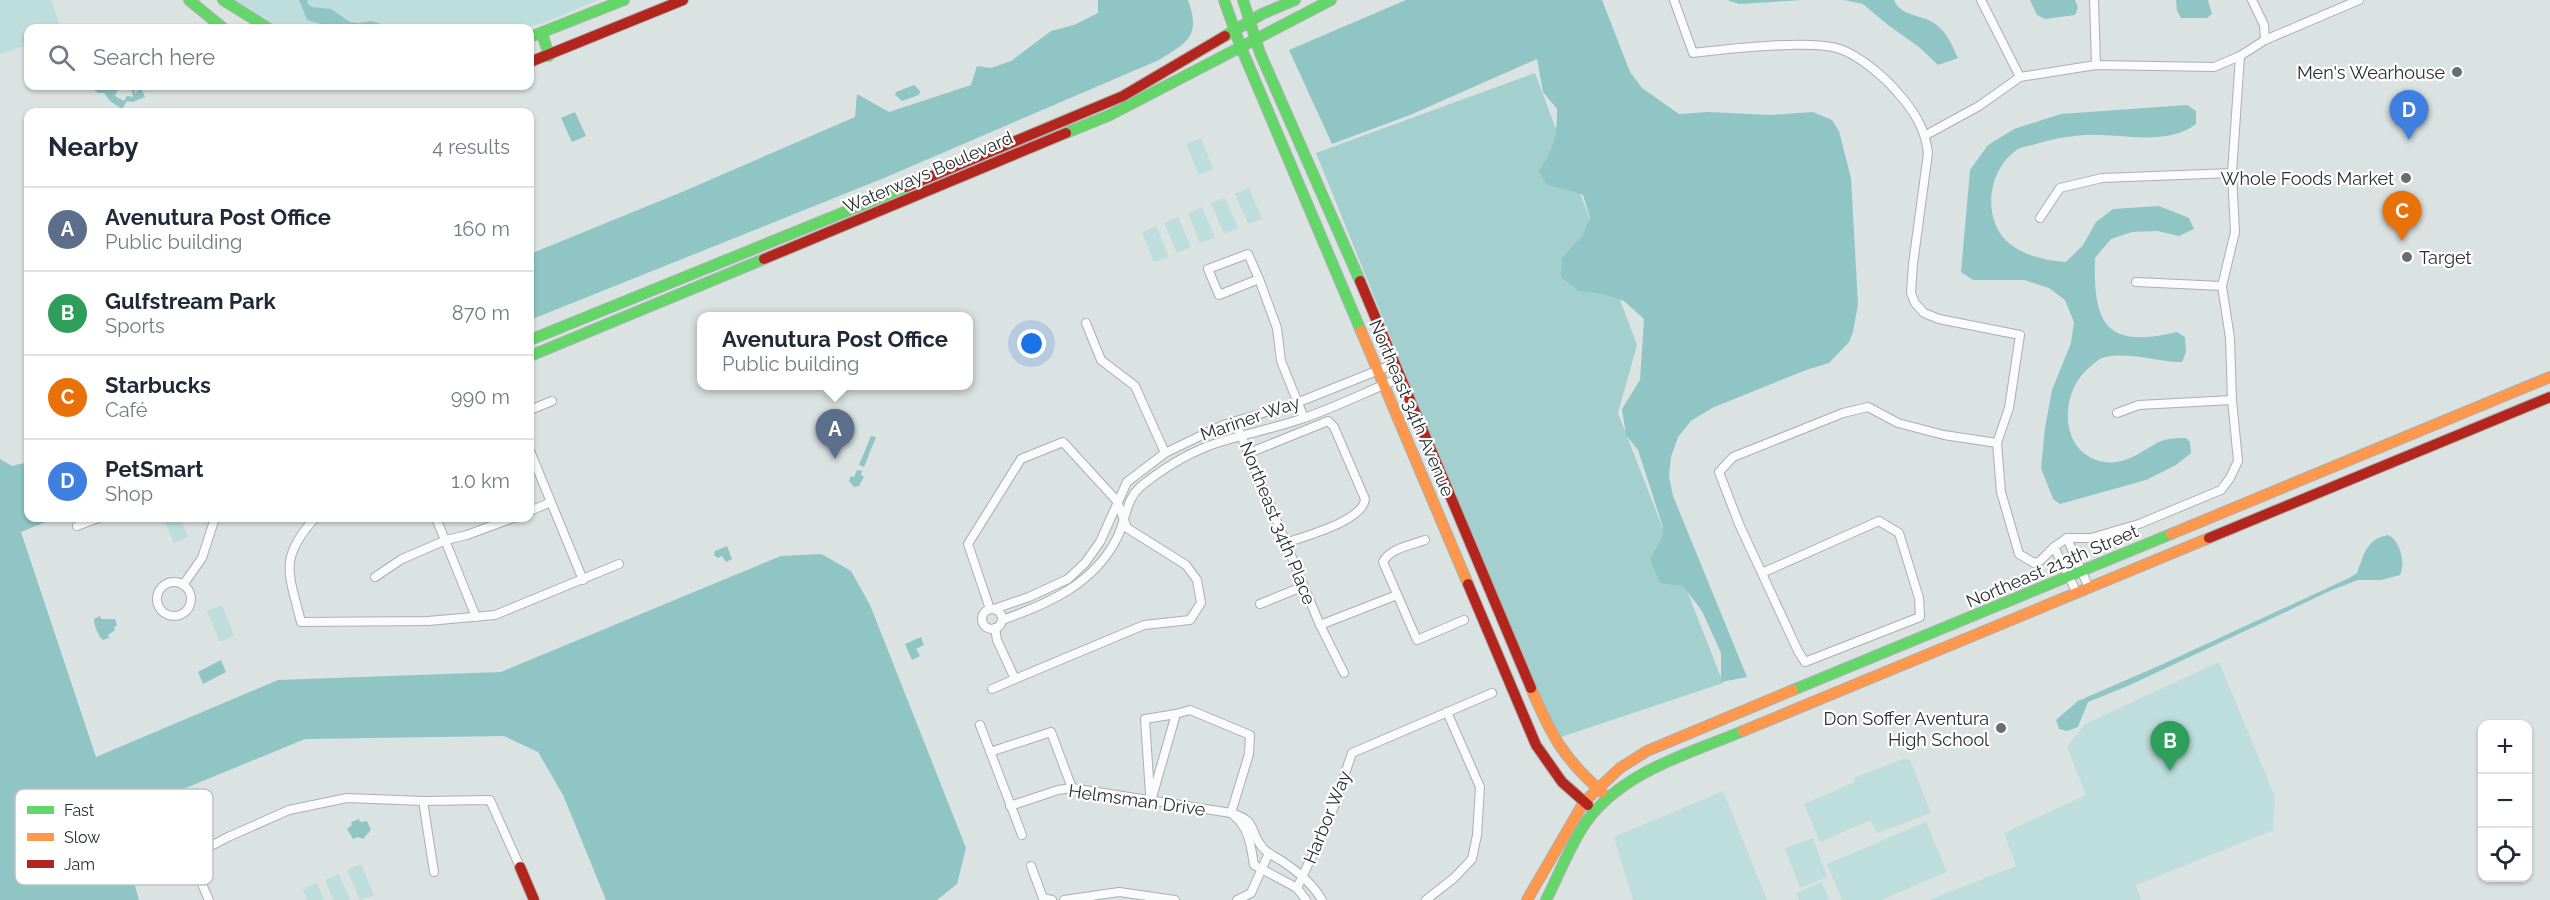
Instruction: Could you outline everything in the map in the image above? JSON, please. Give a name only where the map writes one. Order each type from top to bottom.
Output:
[{"type":"street","points":[[189,0],[218,24]]},
{"type":"street","points":[[223,0],[262,24]]},
{"type":"street","points":[[534,36],[624,0]]},
{"type":"street","points":[[534,61],[683,0]]},
{"type":"street","name":"Northeast 34th Avenue","points":[[1224,0],[1240,45],[1536,745],[1562,782],[1582,804],[1596,810]]},
{"type":"street","name":"Northeast 34th Avenue","points":[[1243,0],[1255,37],[1550,732],[1576,769],[1608,798]]},
{"type":"street","name":"Waterways Boulevard","points":[[534,338],[854,209],[1123,96],[1262,14],[1295,0]]},
{"type":"street","name":"Waterways Boulevard","points":[[534,354],[1110,115],[1191,74],[1255,37],[1331,0]]},
{"type":"street","points":[[1674,0],[1693,53],[1818,45],[1837,48],[1854,55],[1893,86],[1908,105],[1926,135],[1928,153],[1912,264],[1911,293],[1915,303],[1924,313],[1939,320],[2020,335],[2009,408],[1997,443],[2001,492],[2019,554],[2034,563],[2048,555],[2054,547],[2067,538],[2091,538],[2139,524],[2221,490],[2238,461],[2232,400],[2230,339],[2222,286],[2235,232],[2232,173],[2240,56]]},
{"type":"street","points":[[1981,0],[2020,77]]},
{"type":"street","points":[[2094,0],[2096,64]]},
{"type":"street","points":[[2252,0],[2264,25],[2265,40]]},
{"type":"street","points":[[1926,135],[1979,106],[2020,77],[2096,64],[2214,67],[2240,56],[2265,40],[2359,0]]},
{"type":"street","points":[[542,33],[549,56]]},
{"type":"street","points":[[2040,218],[2060,188],[2102,178],[2232,173]]},
{"type":"street","points":[[1259,279],[1219,295],[1208,269],[1248,254],[1259,279],[1277,328],[1281,361],[1304,418]]},
{"type":"street","points":[[2136,282],[2222,286]]},
{"type":"street","points":[[1086,323],[1101,360],[1135,386],[1165,453]]},
{"type":"street","name":"Mariner Way","points":[[992,609],[1029,597],[1068,579],[1100,542],[1127,482],[1165,453],[1191,438],[1235,421],[1299,402],[1394,364]]},
{"type":"street","name":"Northeast 213th Street","points":[[1527,900],[1556,854],[1582,804],[1620,768],[1647,751],[2550,377]]},
{"type":"street","name":"Mariner Way","points":[[1002,620],[1064,594],[1090,577],[1118,536],[1130,498],[1142,484],[1171,465],[1218,442],[1304,418],[1400,378]]},
{"type":"street","name":"Northeast 213th Street","points":[[1546,900],[1585,825],[1596,810],[1608,798],[1644,772],[1663,762],[1948,648],[2076,591],[2550,397]]},
{"type":"street","points":[[2117,413],[2139,405],[2232,400]]},
{"type":"street","points":[[534,408],[552,401]]},
{"type":"street","points":[[1762,573],[1879,520],[1899,533],[1919,597],[1920,617],[1805,662],[1798,651],[1739,524],[1719,472],[1733,457],[1843,413],[1868,407],[1898,423],[1944,435],[1997,443]]},
{"type":"street","name":"Northeast 34th Place","points":[[1235,421],[1320,625],[1344,673]]},
{"type":"street","points":[[1249,453],[1328,421],[1334,427],[1365,499],[1364,507],[1355,516],[1286,543]]},
{"type":"street","points":[[992,689],[1144,625],[1190,620],[1201,603],[1197,580],[1186,566],[1127,528],[1117,501],[1063,442],[1021,459],[968,544],[992,609],[1000,613],[1002,620],[994,628]]},
{"type":"street","points":[[534,461],[583,580]]},
{"type":"street","points":[[534,509],[551,502]]},
{"type":"street","points":[[77,526],[88,522]]},
{"type":"street","points":[[183,585],[202,558],[214,522]]},
{"type":"street","points":[[312,522],[294,546],[288,569],[301,622],[428,621],[495,615],[619,564]]},
{"type":"street","points":[[438,522],[476,617]]},
{"type":"street","points":[[375,577],[402,559],[446,540],[502,522]]},
{"type":"street","points":[[2067,538],[2088,586]]},
{"type":"street","points":[[1425,540],[1385,557],[1383,562],[1416,640],[1464,620]]},
{"type":"street","points":[[2054,547],[2076,591]]},
{"type":"street","points":[[172,582],[183,585],[190,593],[188,608],[174,615],[164,612],[158,603],[159,592],[172,582]]},
{"type":"street","points":[[1260,604],[1304,586]]},
{"type":"street","points":[[1320,625],[1397,595]]},
{"type":"street","points":[[992,609],[983,613],[982,621],[987,627],[994,628]]},
{"type":"street","points":[[994,628],[1015,680]]},
{"type":"street","name":"Harbor Way","points":[[1298,888],[1331,815],[1352,753],[1492,693]]},
{"type":"street","points":[[1151,801],[1144,720],[1190,710],[1250,735],[1249,754],[1231,813]]},
{"type":"street","points":[[1426,900],[1454,878],[1472,859],[1477,835],[1480,787],[1447,712]]},
{"type":"street","points":[[1151,801],[1176,714]]},
{"type":"street","points":[[980,725],[1022,835]]},
{"type":"street","points":[[990,752],[1051,732],[1072,788]]},
{"type":"street","name":"Helmsman Drive","points":[[1010,806],[1058,790],[1072,788],[1231,813],[1245,817],[1255,829],[1257,840],[1266,851]]},
{"type":"street","points":[[213,845],[289,810],[347,798],[423,801],[490,800],[534,900]]},
{"type":"street","points":[[423,801],[434,872]]},
{"type":"street","name":"Helmsman Drive","points":[[1231,813],[1240,820],[1250,840],[1254,865],[1261,868]]},
{"type":"street","points":[[1237,900],[1251,893],[1266,851]]},
{"type":"street","name":"Harbor Way","points":[[1266,851],[1303,876],[1316,889],[1322,900]]},
{"type":"street","points":[[1031,866],[1043,898],[1058,900],[1119,892],[1175,900]]},
{"type":"street","name":"Harbor Way","points":[[1261,868],[1298,888],[1306,900]]},
{"type":"street","points":[[202,885],[208,900]]},
{"type":"shaded area","points":[[0,0],[51,0],[60,24],[24,24],[24,46],[0,54]]},
{"type":"shaded area","points":[[231,0],[598,0],[534,25],[273,24]]},
{"type":"shaded area","points":[[299,0],[308,0],[307,3],[312,7],[331,9],[350,22],[371,21],[381,24],[322,24],[307,20]]},
{"type":"shaded area","points":[[1098,0],[1188,0],[1192,12],[1192,30],[1184,43],[1159,60],[884,178],[534,318],[534,252],[682,192],[855,117],[857,94],[889,112],[971,85],[977,66],[991,68],[1011,61],[1051,31],[1074,25],[1098,13]]},
{"type":"shaded area","points":[[1406,0],[1602,0],[1630,72],[1642,88],[1679,114],[1709,112],[1770,115],[1813,112],[1832,120],[1839,131],[1851,178],[1858,304],[1849,342],[1829,363],[1712,408],[1691,421],[1678,437],[1671,457],[1669,476],[1673,496],[1747,677],[1721,682],[1721,653],[1702,611],[1683,586],[1660,583],[1650,559],[1663,536],[1663,527],[1638,450],[1626,435],[1622,409],[1640,380],[1644,319],[1624,301],[1603,294],[1579,291],[1561,277],[1562,258],[1582,236],[1590,218],[1583,195],[1546,184],[1539,170],[1549,155],[1554,141],[1557,109],[1543,92],[1537,59],[1410,115],[1332,144],[1289,50]]},
{"type":"shaded area","points":[[1727,0],[1803,0],[1739,4]]},
{"type":"shaded area","points":[[1844,0],[1894,0],[1901,9],[1929,20],[1939,27],[1949,39],[1958,58],[1938,65],[1919,47],[1863,4]]},
{"type":"shaded area","points":[[2030,0],[2075,0],[2078,8],[2075,15],[2045,19],[2037,15]]},
{"type":"shaded area","points":[[2176,0],[2208,0],[2212,14],[2207,18],[2181,18],[2177,11]]},
{"type":"shaded area","points":[[1535,73],[1637,345],[1618,413],[1723,683],[1561,737],[1543,714],[1316,153]]},
{"type":"shaded area","points":[[914,85],[920,91],[919,95],[902,101],[895,95],[896,92]]},
{"type":"shaded area","points":[[94,90],[118,90],[115,96],[124,101],[127,96],[133,97],[132,90],[135,90],[135,93],[142,90],[145,97],[133,102],[127,101],[120,108],[110,101],[104,93]]},
{"type":"shaded area","points":[[2187,105],[2196,111],[2196,124],[2184,131],[2157,137],[2085,135],[2042,142],[2018,149],[2000,169],[1994,182],[1991,195],[1992,209],[2001,234],[2016,248],[2044,259],[2066,262],[2083,245],[2096,222],[2113,209],[2159,206],[2189,218],[2194,229],[2179,236],[2157,231],[2132,232],[2111,239],[2095,258],[2097,300],[2101,315],[2109,326],[2119,334],[2134,337],[2177,332],[2185,337],[2186,352],[2182,362],[2118,355],[2099,359],[2080,377],[2073,391],[2068,421],[2071,435],[2078,448],[2090,457],[2105,462],[2127,459],[2159,442],[2172,439],[2186,438],[2190,442],[2191,453],[2176,465],[2146,480],[2060,504],[2053,499],[2041,468],[2052,390],[2071,343],[2074,322],[2065,300],[2049,288],[2024,280],[1973,280],[1961,272],[1970,170],[1988,145],[2014,129],[2061,114]]},
{"type":"shaded area","points":[[575,112],[586,136],[572,142],[561,118]]},
{"type":"shaded area","points":[[1201,138],[1213,169],[1199,175],[1186,144]]},
{"type":"shaded area","points":[[1249,188],[1262,219],[1248,224],[1235,194]]},
{"type":"shaded area","points":[[1225,198],[1238,228],[1224,234],[1211,203]]},
{"type":"shaded area","points":[[1202,207],[1215,238],[1200,243],[1188,213]]},
{"type":"shaded area","points":[[1178,217],[1191,247],[1177,253],[1164,223]]},
{"type":"shaded area","points":[[1156,226],[1169,257],[1154,262],[1142,232]]},
{"type":"shaded area","points":[[871,436],[876,437],[864,467],[859,465]]},
{"type":"shaded area","points":[[0,459],[12,466],[24,463],[24,522],[45,522],[21,532],[96,757],[278,680],[501,672],[781,556],[820,554],[851,571],[870,605],[966,848],[957,884],[937,900],[606,900],[563,795],[538,752],[504,736],[305,739],[183,789],[15,789],[15,885],[135,885],[139,900],[0,900]]},
{"type":"shaded area","points":[[857,470],[862,471],[861,475],[864,477],[859,486],[854,487],[849,481]]},
{"type":"shaded area","points":[[165,522],[182,522],[188,537],[174,543]]},
{"type":"shaded area","points":[[2388,535],[2396,542],[2401,552],[2400,575],[2381,580],[2358,580],[2332,590],[2130,685],[2088,702],[2078,727],[2067,731],[2059,729],[2056,720],[2078,701],[2349,578],[2357,573],[2370,544]]},
{"type":"shaded area","points":[[727,546],[732,559],[726,562],[722,556],[718,558],[714,555],[715,551]]},
{"type":"shaded area","points":[[222,605],[234,636],[220,642],[207,611]]},
{"type":"shaded area","points":[[100,616],[101,619],[115,619],[117,625],[114,627],[115,630],[108,635],[109,638],[103,640],[94,621]]},
{"type":"shaded area","points":[[921,637],[924,645],[916,649],[920,656],[912,660],[905,644]]},
{"type":"shaded area","points":[[221,660],[226,672],[203,684],[198,672]]},
{"type":"shaded area","points":[[2219,662],[2275,797],[2273,830],[2136,885],[2141,900],[1929,900],[2016,866],[2004,833],[2086,795],[2067,747],[2085,724]]},
{"type":"shaded area","points":[[1903,759],[1910,760],[1931,813],[1877,833],[1871,820],[1820,842],[1804,804],[1855,782],[1854,778]]},
{"type":"shaded area","points":[[1723,791],[1767,900],[1633,900],[1614,837]]},
{"type":"shaded area","points":[[359,819],[360,822],[367,821],[371,830],[363,839],[358,837],[353,839],[347,829],[352,825],[351,822]]},
{"type":"shaded area","points":[[1926,822],[1947,872],[1881,900],[1842,900],[1827,864]]},
{"type":"shaded area","points":[[1813,838],[1827,877],[1800,888],[1785,848]]},
{"type":"shaded area","points":[[361,864],[374,895],[360,900],[347,870]]},
{"type":"shaded area","points":[[339,874],[350,900],[333,900],[325,880]]},
{"type":"shaded area","points":[[1822,882],[1829,900],[1799,900],[1796,893]]},
{"type":"shaded area","points":[[317,883],[324,900],[307,900],[303,889]]},
{"type":"traffic: fast","points":[[189,0],[218,24]]},
{"type":"traffic: fast","points":[[223,0],[262,24]]},
{"type":"traffic: fast","points":[[534,35],[624,0]]},
{"type":"traffic: fast","points":[[1224,0],[1240,45],[1361,331]]},
{"type":"traffic: fast","points":[[1243,0],[1260,53],[1360,281]]},
{"type":"traffic: fast","points":[[1225,36],[1262,14],[1295,0]]},
{"type":"traffic: fast","points":[[1066,133],[1110,115],[1331,0]]},
{"type":"traffic: fast","points":[[542,33],[549,56]]},
{"type":"traffic: fast","points":[[534,338],[906,187]]},
{"type":"traffic: fast","points":[[534,354],[764,259]]},
{"type":"traffic: fast","points":[[1793,690],[2171,534]]},
{"type":"traffic: fast","points":[[1546,900],[1580,831],[1601,804],[1637,777],[1658,766],[1743,731]]},
{"type":"traffic: slow","points":[[1361,331],[1468,584]]},
{"type":"traffic: slow","points":[[2171,534],[2550,377]]},
{"type":"traffic: slow","points":[[1743,731],[2209,538]]},
{"type":"traffic: slow","points":[[1531,688],[1559,745],[1577,768],[1602,792]]},
{"type":"traffic: slow","points":[[1527,900],[1584,802],[1620,768],[1647,751],[1793,690]]},
{"type":"traffic: jam","points":[[534,60],[683,0]]},
{"type":"traffic: jam","points":[[906,187],[1123,96],[1225,36]]},
{"type":"traffic: jam","points":[[764,259],[1066,133]]},
{"type":"traffic: jam","points":[[1360,281],[1531,688]]},
{"type":"traffic: jam","points":[[2209,538],[2550,397]]},
{"type":"traffic: jam","points":[[1468,584],[1536,745],[1562,782],[1588,805]]},
{"type":"traffic: jam","points":[[520,867],[534,900]]},
{"type":"place","name":"Men's Wearhouse","points":[[2457,72]]},
{"type":"place","name":"PetSmart","points":[[2409,140]]},
{"type":"place","name":"Whole Foods Market","points":[[2406,178]]},
{"type":"place","name":"Starbucks","points":[[2402,241]]},
{"type":"place","name":"Target","points":[[2407,257]]},
{"type":"place","name":"Avenutura Post Office","points":[[835,459]]},
{"type":"place","name":"Don Soffer Aventura High School","points":[[2001,728]]},
{"type":"place","name":"Gulfstream Park","points":[[2170,771]]}]
